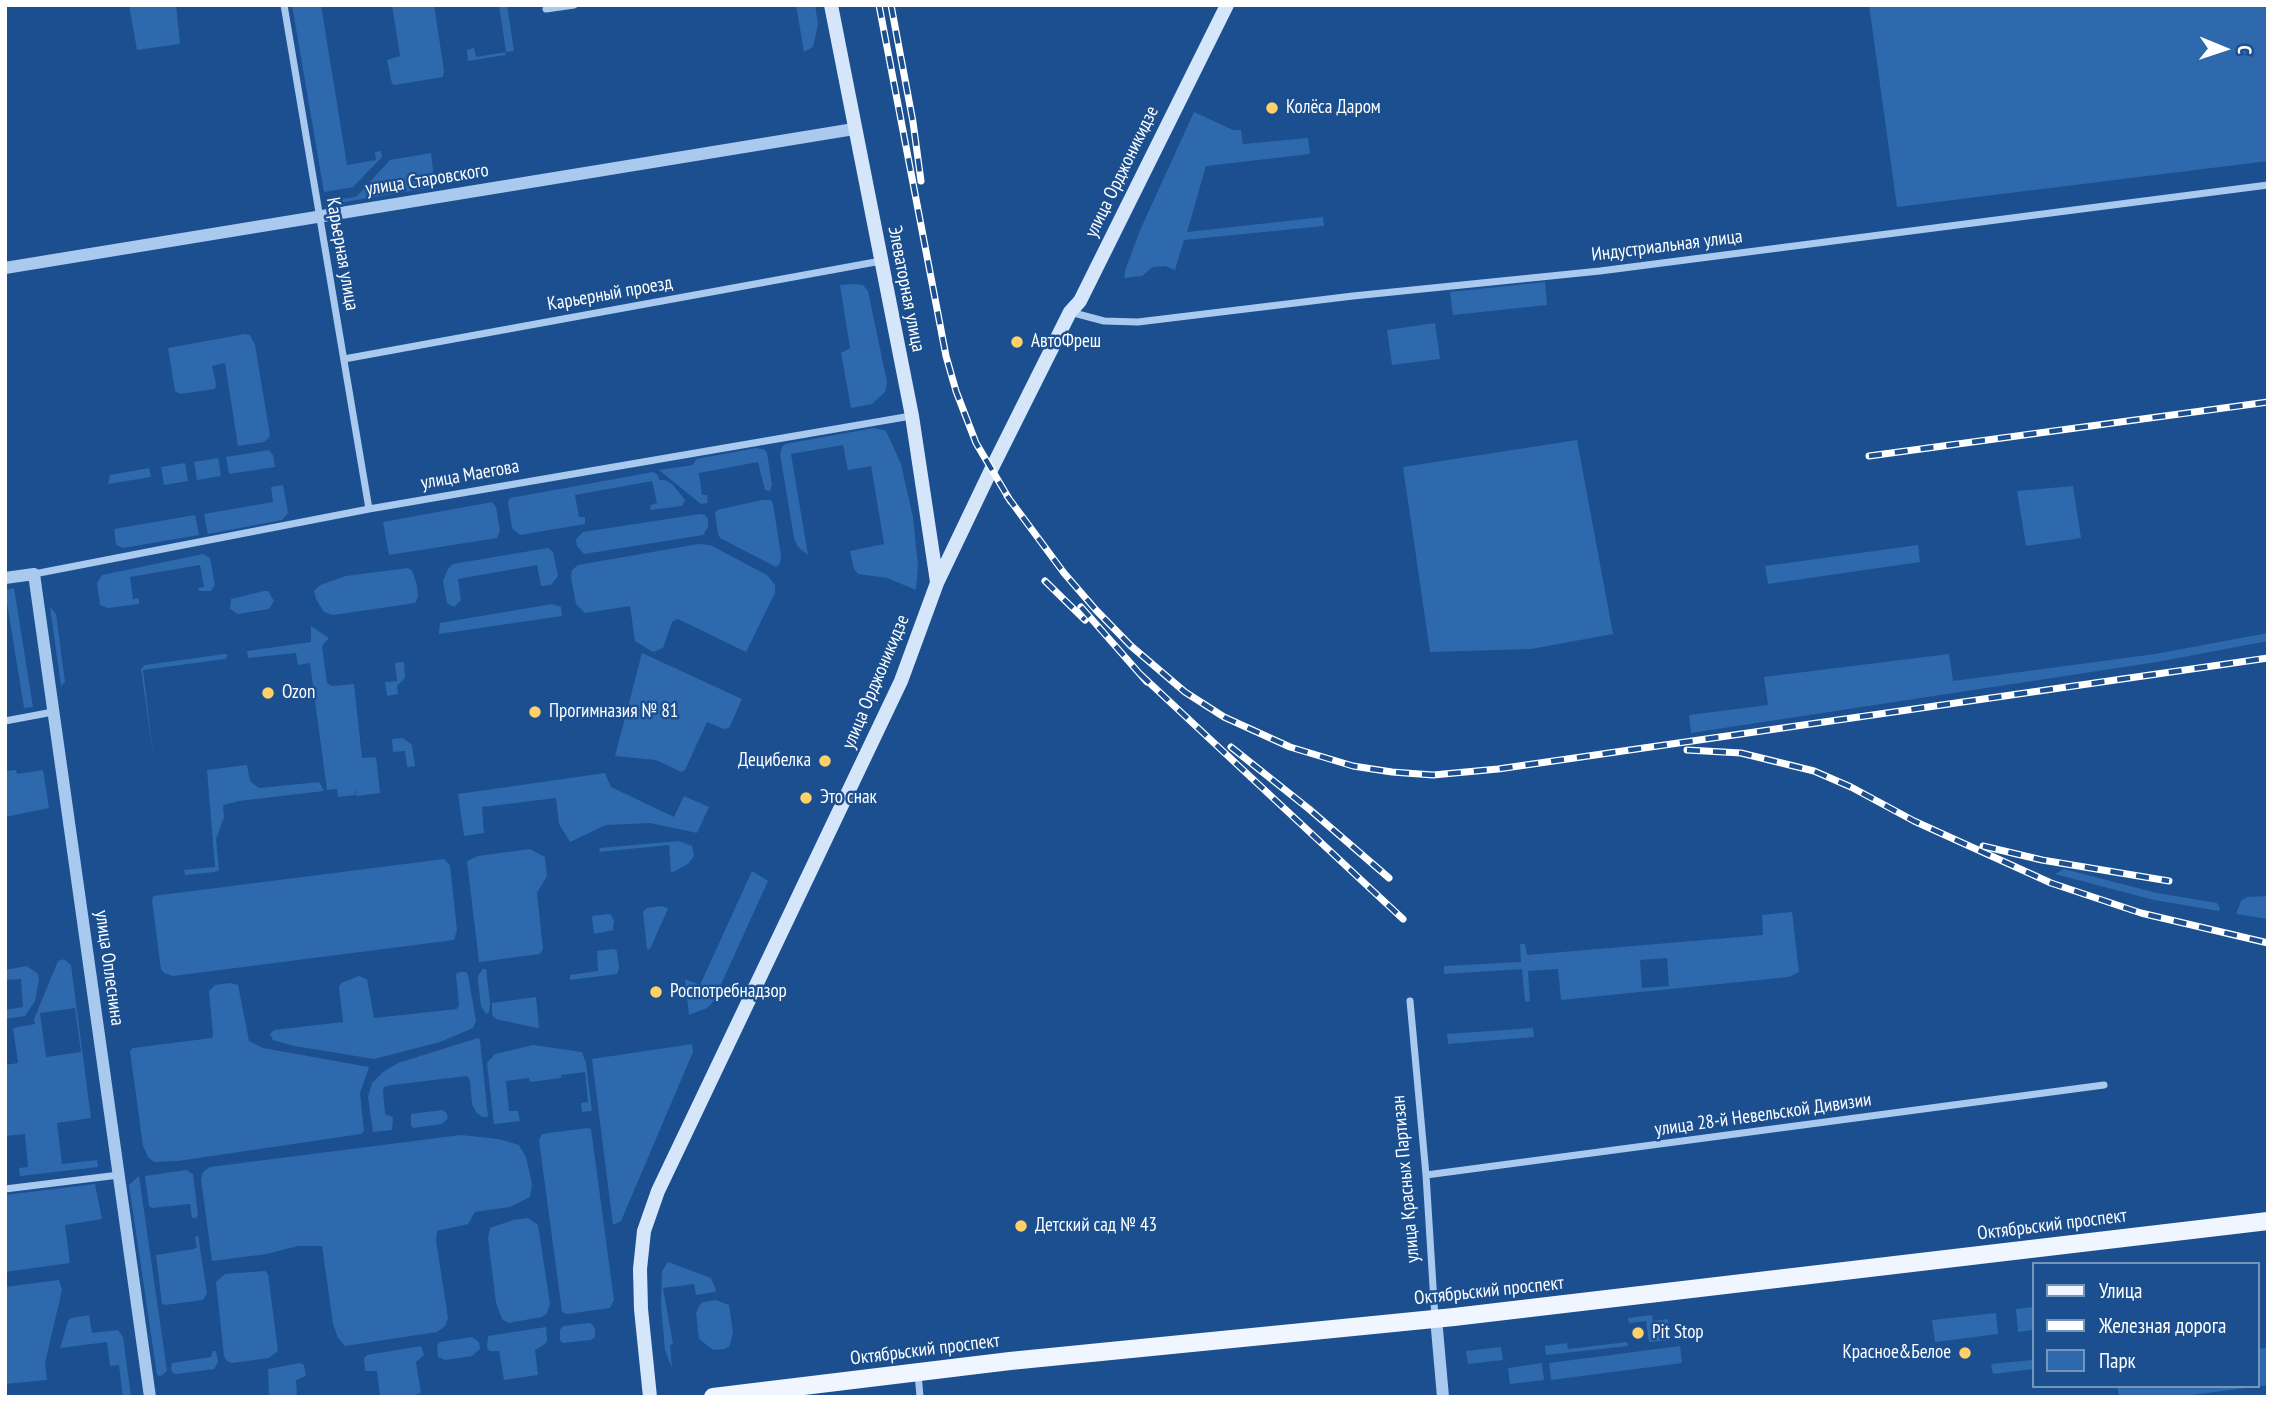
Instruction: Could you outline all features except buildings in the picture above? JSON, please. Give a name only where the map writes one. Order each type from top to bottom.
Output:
[{"type":"main road","name":"Элеваторная улица","points":[[831,5],[912,416],[937,583]]},
{"type":"main road","name":"улица Орджоникидзе","points":[[650,1397],[641,1310],[640,1269],[644,1231],[650,1211],[897,690],[937,583],[1070,312],[1080,301],[1227,5]]},
{"type":"main road","name":"Октябрьский проспект","points":[[713,1397],[917,1372],[1436,1318],[2268,1221]]},
{"type":"street","name":"Карьерная улица","points":[[284,5],[369,509]]},
{"type":"street","points":[[546,9],[574,5]]},
{"type":"street","name":"улица Старовского","points":[[5,268],[854,130]]},
{"type":"street","name":"Индустриальная улица","points":[[1070,312],[1104,321],[1138,322],[1357,295],[1600,271],[2268,185]]},
{"type":"street","name":"Карьерный проезд","points":[[344,359],[881,261]]},
{"type":"street","name":"улица Маегова","points":[[34,574],[369,509],[912,416]]},
{"type":"street","points":[[5,578],[34,574]]},
{"type":"street","name":"улица Оплеснина","points":[[34,574],[150,1397]]},
{"type":"street","points":[[5,721],[53,712]]},
{"type":"street","name":"улица Красных Партизан","points":[[1410,1001],[1443,1397]]},
{"type":"street","name":"улица 28-й Невельской Дивизии","points":[[1426,1175],[2104,1085]]},
{"type":"street","points":[[5,1189],[119,1175]]},
{"type":"street","points":[[917,1372],[920,1397]]},
{"type":"green space","points":[[129,5],[176,5],[180,44],[137,50]]},
{"type":"green space","points":[[292,5],[321,5],[347,165],[376,160],[375,152],[381,151],[382,157],[353,187],[324,192]]},
{"type":"green space","points":[[392,5],[434,5],[443,77],[392,84],[387,60],[400,56]]},
{"type":"green space","points":[[499,5],[507,5],[514,51],[506,52]]},
{"type":"green space","points":[[796,5],[815,5],[818,24],[813,47],[804,52]]},
{"type":"green space","points":[[1869,5],[2268,5],[2268,161],[1897,207]]},
{"type":"green space","points":[[474,48],[476,57],[506,52],[505,55],[468,61],[467,50]]},
{"type":"green space","points":[[1194,112],[1233,130],[1241,130],[1243,144],[1308,138],[1310,154],[1206,166],[1187,232],[1323,217],[1324,226],[1184,240],[1175,270],[1165,266],[1153,267],[1142,276],[1124,278],[1141,228]]},
{"type":"green space","points":[[431,153],[435,187],[326,205],[326,201],[356,197],[390,160]]},
{"type":"green space","points":[[1545,282],[1547,305],[1453,315],[1450,292]]},
{"type":"green space","points":[[840,285],[863,285],[868,291],[887,382],[885,392],[872,404],[851,408],[841,353],[850,348]]},
{"type":"green space","points":[[1435,323],[1440,359],[1392,365],[1387,330]]},
{"type":"green space","points":[[250,335],[255,345],[270,436],[264,442],[238,446],[225,363],[212,366],[215,389],[180,394],[175,391],[168,348]]},
{"type":"green space","points":[[874,428],[886,431],[901,464],[913,517],[918,566],[916,590],[887,578],[858,574],[854,569],[850,551],[884,544],[871,466],[848,470],[843,445],[791,454],[808,555],[798,547],[794,538],[780,454],[782,447],[785,444]]},
{"type":"green space","points":[[1577,440],[1613,634],[1531,649],[1430,652],[1403,467]]},
{"type":"green space","points":[[757,448],[767,453],[772,485],[770,491],[765,490],[758,462],[699,473],[702,495],[707,495],[708,501],[701,504],[659,470],[693,465],[696,459]]},
{"type":"green space","points":[[269,450],[273,455],[275,467],[229,474],[226,457]]},
{"type":"green space","points":[[218,458],[221,476],[197,480],[194,462]]},
{"type":"green space","points":[[185,463],[188,481],[164,485],[161,467]]},
{"type":"green space","points":[[149,468],[151,477],[108,484],[110,475]]},
{"type":"green space","points":[[653,472],[658,475],[659,480],[672,484],[685,500],[682,506],[650,510],[651,505],[657,503],[652,481],[575,495],[579,517],[585,517],[585,524],[520,535],[512,528],[508,503],[510,498]]},
{"type":"green space","points":[[283,485],[288,513],[282,520],[208,534],[204,514],[273,502],[271,487]]},
{"type":"green space","points":[[2073,486],[2081,538],[2026,546],[2017,491]]},
{"type":"green space","points":[[771,500],[773,504],[781,555],[780,563],[776,567],[720,538],[718,534],[715,513],[717,510]]},
{"type":"green space","points":[[492,502],[496,507],[500,531],[497,538],[389,555],[383,522]]},
{"type":"green space","points":[[700,514],[708,519],[708,527],[703,535],[584,554],[577,546],[576,539],[583,532]]},
{"type":"green space","points":[[195,515],[199,535],[123,548],[116,545],[114,529]]},
{"type":"green space","points":[[698,544],[710,545],[767,575],[775,585],[775,593],[746,652],[678,619],[672,622],[663,648],[653,652],[635,641],[630,606],[585,613],[576,604],[571,577],[572,570],[578,565]]},
{"type":"green space","points":[[1918,545],[1920,562],[1768,584],[1765,566]]},
{"type":"green space","points":[[548,548],[553,552],[558,576],[551,585],[541,586],[537,565],[458,579],[461,600],[454,607],[447,603],[443,581],[453,564]]},
{"type":"green space","points":[[203,554],[210,558],[215,585],[211,591],[199,591],[198,588],[204,587],[200,565],[130,577],[133,599],[139,598],[139,604],[108,608],[100,605],[97,583],[102,575]]},
{"type":"green space","points":[[408,568],[412,571],[417,585],[418,597],[415,603],[333,615],[324,612],[316,599],[314,591],[320,585],[346,576]]},
{"type":"green space","points":[[14,588],[33,707],[24,708],[5,590]]},
{"type":"green space","points":[[268,591],[274,601],[269,609],[238,614],[230,609],[231,599]]},
{"type":"green space","points":[[552,604],[561,607],[562,616],[439,634],[440,623]]},
{"type":"green space","points":[[50,607],[56,614],[65,682],[61,686]]},
{"type":"green space","points":[[311,626],[329,638],[322,646],[327,683],[332,686],[354,684],[362,758],[376,757],[380,793],[356,796],[355,787],[355,795],[338,797],[337,789],[327,790],[310,663],[298,665],[296,653],[248,658],[247,651],[311,642]]},
{"type":"green space","points":[[2268,633],[2268,641],[2157,662],[1691,733],[1689,715],[1768,705],[1764,677],[1949,654],[1953,681],[2155,654]]},
{"type":"green space","points":[[642,653],[742,699],[729,728],[724,729],[707,722],[685,770],[681,772],[656,760],[615,756]]},
{"type":"green space","points":[[228,655],[225,659],[143,670],[154,761],[141,669],[145,665]]},
{"type":"green space","points":[[404,662],[405,678],[397,686],[398,694],[387,696],[385,682],[397,681],[395,663]]},
{"type":"green space","points":[[403,738],[412,745],[415,766],[407,767],[405,751],[393,752],[392,739]]},
{"type":"green space","points":[[247,765],[250,781],[259,788],[319,782],[324,791],[223,805],[224,817],[216,839],[219,870],[185,875],[184,870],[215,867],[207,770]]},
{"type":"green space","points":[[16,770],[17,774],[43,770],[49,808],[5,817],[5,771]]},
{"type":"green space","points":[[605,773],[611,787],[674,817],[684,796],[709,807],[697,833],[650,823],[606,825],[570,842],[559,824],[556,798],[482,807],[484,833],[464,836],[458,794]]},
{"type":"green space","points":[[679,841],[692,846],[694,856],[688,864],[671,873],[669,845],[599,852],[600,848]]},
{"type":"green space","points":[[530,849],[545,857],[547,876],[537,893],[543,949],[540,954],[479,962],[467,861],[478,856]]},
{"type":"green space","points":[[444,859],[450,865],[457,930],[454,940],[173,976],[161,969],[153,896]]},
{"type":"green space","points":[[2064,869],[2157,893],[2217,903],[2220,908],[2219,911],[2154,900],[2055,874]]},
{"type":"green space","points":[[752,871],[768,881],[713,1002],[707,1008],[689,1015],[685,979],[700,985]]},
{"type":"green space","points":[[2268,896],[2268,919],[2236,914],[2241,901],[2247,897]]},
{"type":"green space","points":[[647,908],[668,908],[667,911],[650,949],[647,949],[643,912]]},
{"type":"green space","points":[[1792,912],[1799,972],[1789,977],[1561,1000],[1558,969],[1528,971],[1530,1001],[1525,1002],[1522,969],[1444,974],[1444,966],[1521,962],[1520,944],[1525,944],[1527,955],[1763,935],[1762,915]],"holes":[[[1667,958],[1669,986],[1642,988],[1640,960]]]},
{"type":"green space","points":[[610,914],[614,920],[613,930],[594,934],[592,916]]},
{"type":"green space","points":[[597,951],[617,951],[617,974],[570,980],[570,975],[598,971]]},
{"type":"green space","points":[[64,959],[71,965],[91,1118],[57,1123],[62,1164],[97,1160],[98,1167],[20,1176],[19,1168],[28,1167],[25,1134],[5,1136],[5,1065],[18,1063],[13,1028],[35,1024],[34,1019],[58,961]],"holes":[[[75,1008],[81,1052],[46,1057],[40,1013]]]},
{"type":"green space","points":[[27,966],[38,974],[35,1001],[25,1016],[5,1019],[5,1010],[23,1007],[21,979],[5,980],[5,970]]},
{"type":"green space","points":[[483,969],[486,969],[490,1002],[489,1012],[486,1014],[481,1006],[478,981]]},
{"type":"green space","points":[[466,972],[468,975],[476,1021],[473,1028],[440,1042],[374,1059],[294,1046],[273,1040],[270,1034],[274,1030],[343,1022],[339,987],[341,983],[359,976],[367,979],[374,1018],[457,1009],[459,1005],[456,974]]},
{"type":"green space","points":[[215,985],[238,985],[249,1041],[263,1048],[369,1067],[360,1093],[364,1131],[361,1134],[178,1161],[154,1162],[148,1157],[143,1146],[130,1051],[133,1048],[212,1038],[209,991]]},
{"type":"green space","points":[[536,997],[537,1028],[496,1019],[492,1015],[492,1003]]},
{"type":"green space","points":[[1533,1028],[1534,1037],[1448,1044],[1447,1034]]},
{"type":"green space","points":[[478,1038],[488,1117],[482,1117],[476,1112],[467,1076],[392,1085],[384,1087],[383,1092],[385,1114],[393,1117],[392,1130],[373,1132],[368,1097],[372,1083],[383,1072],[398,1063]]},
{"type":"green space","points":[[692,1044],[693,1052],[621,1221],[613,1225],[592,1059]]},
{"type":"green space","points":[[533,1045],[582,1052],[586,1063],[592,1111],[582,1112],[581,1103],[588,1102],[585,1072],[530,1082],[529,1078],[506,1081],[509,1111],[518,1111],[520,1121],[494,1124],[487,1063],[495,1054]]},
{"type":"green space","points":[[442,1110],[448,1118],[442,1124],[413,1128],[411,1125],[411,1114]]},
{"type":"green space","points":[[591,1129],[614,1300],[610,1308],[567,1314],[562,1312],[539,1140],[542,1134]]},
{"type":"green space","points":[[461,1135],[499,1139],[519,1145],[526,1157],[532,1184],[530,1197],[510,1207],[475,1212],[468,1224],[437,1231],[436,1240],[448,1318],[445,1326],[437,1332],[345,1346],[338,1338],[333,1324],[322,1246],[298,1246],[267,1254],[212,1261],[201,1179],[203,1172],[210,1167]]},
{"type":"green space","points":[[186,1170],[193,1174],[198,1215],[196,1218],[192,1218],[190,1204],[152,1208],[149,1206],[145,1176]]},
{"type":"green space","points":[[139,1176],[167,1371],[161,1376],[157,1375],[129,1185]]},
{"type":"green space","points":[[95,1184],[102,1219],[65,1225],[70,1263],[5,1272],[5,1195]]},
{"type":"green space","points":[[528,1218],[538,1225],[550,1304],[547,1313],[542,1317],[508,1323],[502,1319],[496,1303],[488,1238],[490,1228]]},
{"type":"green space","points":[[198,1236],[207,1293],[203,1300],[162,1304],[156,1255],[194,1249],[197,1247],[195,1237]]},
{"type":"green space","points":[[668,1262],[711,1278],[716,1290],[696,1295],[694,1284],[663,1288],[673,1344],[670,1345],[672,1368],[665,1350],[661,1305],[662,1271]]},
{"type":"green space","points":[[265,1271],[268,1274],[278,1351],[269,1358],[232,1363],[224,1356],[216,1282],[225,1274]]},
{"type":"green space","points":[[59,1280],[62,1290],[45,1363],[47,1380],[5,1384],[5,1287]]},
{"type":"green space","points":[[716,1300],[729,1305],[733,1333],[729,1347],[713,1350],[699,1339],[696,1313],[703,1302]]},
{"type":"green space","points":[[2032,1307],[2032,1330],[2018,1332],[2016,1309]]},
{"type":"green space","points":[[1996,1313],[1998,1334],[1935,1342],[1932,1320]]},
{"type":"green space","points":[[89,1315],[92,1333],[118,1330],[123,1337],[131,1397],[123,1397],[119,1365],[110,1366],[107,1342],[60,1348],[68,1321]]},
{"type":"green space","points":[[1652,1315],[1653,1321],[1668,1319],[1671,1340],[1649,1342],[1646,1321],[1629,1323],[1628,1318]]},
{"type":"green space","points":[[588,1323],[595,1329],[595,1337],[591,1340],[563,1343],[560,1340],[563,1326]]},
{"type":"green space","points":[[546,1327],[547,1340],[535,1350],[538,1375],[504,1380],[499,1351],[490,1351],[487,1348],[488,1336]]},
{"type":"green space","points":[[472,1337],[479,1342],[480,1349],[472,1356],[445,1360],[438,1357],[437,1345],[440,1342]]},
{"type":"green space","points":[[1627,1342],[1628,1346],[1546,1355],[1545,1346],[1567,1343],[1568,1349]]},
{"type":"green space","points":[[421,1346],[424,1355],[416,1362],[421,1393],[409,1397],[380,1397],[377,1371],[365,1371],[364,1358],[367,1355]]},
{"type":"green space","points":[[1680,1346],[1682,1363],[1551,1380],[1549,1363]]},
{"type":"green space","points":[[1501,1347],[1503,1360],[1468,1364],[1466,1351]]},
{"type":"green space","points":[[2268,1348],[2268,1385],[2259,1386],[2259,1349]]},
{"type":"green space","points":[[213,1351],[216,1351],[218,1362],[214,1369],[177,1374],[171,1370],[172,1363],[211,1357]]},
{"type":"green space","points":[[2032,1360],[2032,1369],[1993,1374],[1991,1364]]},
{"type":"green space","points":[[300,1363],[304,1365],[306,1376],[296,1380],[297,1397],[269,1397],[268,1369]]},
{"type":"green space","points":[[1542,1363],[1544,1380],[1510,1384],[1508,1368]]},
{"type":"green space","points":[[2117,1388],[2245,1388],[2177,1397],[2119,1397]]},
{"type":"railway","points":[[879,5],[946,356],[976,443],[1011,502]]},
{"type":"railway","points":[[891,5],[921,181]]},
{"type":"railway","points":[[1869,456],[2268,402]]},
{"type":"railway","points":[[1007,496],[1064,573],[1096,610],[1131,646],[1185,692],[1224,717],[1290,747],[1353,766],[1392,772],[1433,775],[1498,769],[2268,658]]},
{"type":"railway","points":[[1045,581],[1085,620]]},
{"type":"railway","points":[[1081,607],[1147,682]]},
{"type":"railway","points":[[1140,674],[1403,919]]},
{"type":"railway","points":[[1231,747],[1389,878]]},
{"type":"railway","points":[[1687,750],[1741,753],[1814,771],[1851,787],[1914,821],[2051,883],[2141,913],[2268,943]]},
{"type":"railway","points":[[1983,846],[2042,860],[2169,881]]},
{"type":"place","name":"Колёса Даром","points":[[1272,108]]},
{"type":"place","name":"АвтоФреш","points":[[1017,342]]},
{"type":"place","name":"Ozon","points":[[268,693]]},
{"type":"place","name":"Прогимназия № 81","points":[[535,712]]},
{"type":"place","name":"Децибелка","points":[[825,761]]},
{"type":"place","name":"Это снак","points":[[806,798]]},
{"type":"place","name":"Роспотребнадзор","points":[[656,992]]},
{"type":"place","name":"Детский сад № 43","points":[[1021,1226]]},
{"type":"place","name":"Pit Stop","points":[[1638,1333]]},
{"type":"place","name":"Красное&Белое","points":[[1965,1353]]}]
